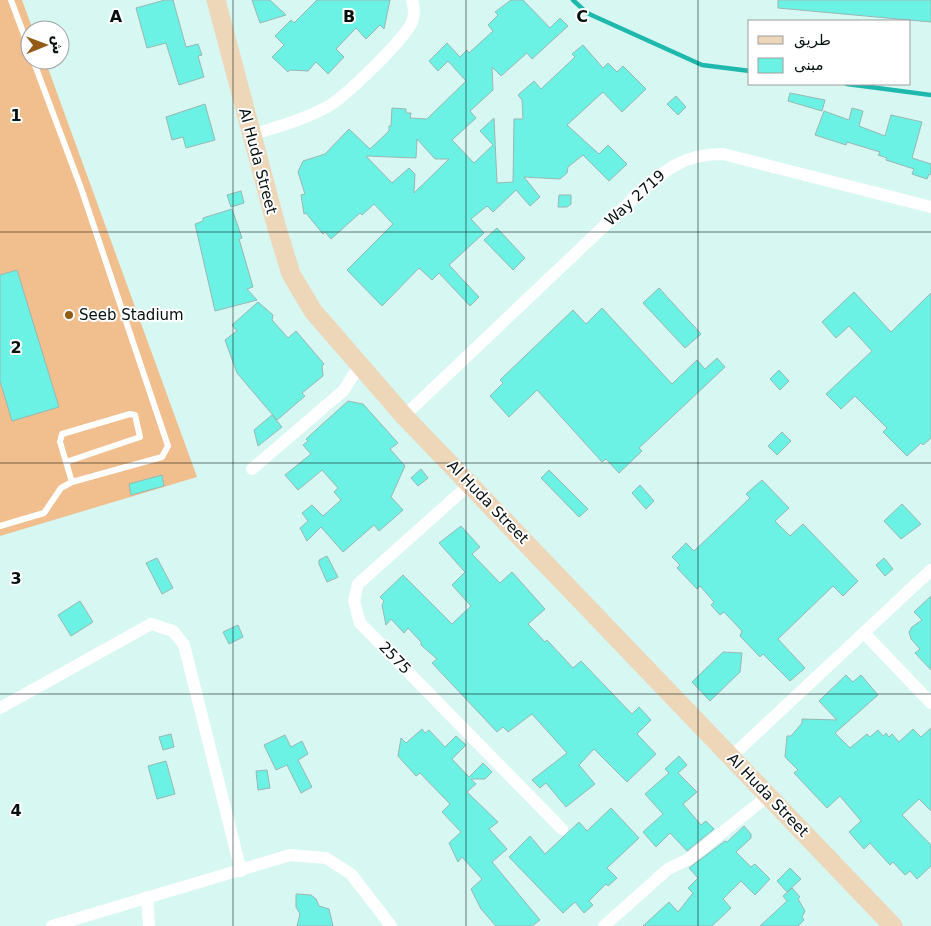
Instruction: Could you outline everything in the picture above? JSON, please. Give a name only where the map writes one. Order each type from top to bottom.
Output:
[{"type":"street","name":"Al Huda Street","points":[[216,0],[276,225],[292,274],[313,312],[404,416],[731,756],[882,922]]},
{"type":"street","points":[[251,135],[307,117],[329,106],[406,32],[413,21],[414,9],[412,0]]},
{"type":"street","name":"Way 2719","points":[[404,416],[638,194],[661,174],[680,161],[702,154],[723,154],[931,207]]},
{"type":"street","points":[[252,469],[343,391],[360,365]]},
{"type":"street","name":"2575","points":[[470,484],[358,584],[354,601],[360,623],[562,829]]},
{"type":"street","points":[[731,756],[931,570]]},
{"type":"street","points":[[0,708],[151,624],[173,632],[184,645],[241,871]]},
{"type":"street","points":[[864,633],[931,702]]},
{"type":"street","points":[[604,926],[668,869],[689,859],[768,796]]},
{"type":"street","points":[[52,926],[290,855],[326,858],[351,874],[391,926]]},
{"type":"street","points":[[147,897],[148,926]]},
{"type":"lane","points":[[11,0],[20,24]]},
{"type":"lane","points":[[0,526],[44,513],[61,488],[72,482],[162,457],[168,446],[81,188],[37,70]]},
{"type":"lane","points":[[66,462],[140,437],[135,415],[130,414],[62,434],[60,442],[66,462],[72,482]]},
{"type":"shaded area","name":"Seeb Stadium","points":[[0,0],[22,0],[29,20],[20,20],[20,70],[49,70],[197,477],[0,536]]},
{"type":"building","points":[[165,0],[173,0],[186,47],[198,44],[202,55],[198,56],[204,77],[179,85],[166,43],[147,48],[136,8]]},
{"type":"building","points":[[252,0],[270,0],[286,15],[260,23]]},
{"type":"building","points":[[317,0],[390,0],[384,29],[380,25],[366,39],[356,28],[336,49],[344,57],[328,74],[316,62],[308,71],[290,70],[288,72],[272,57],[284,45],[275,36],[291,20],[294,23]]},
{"type":"building","points":[[511,0],[523,0],[550,28],[560,18],[568,26],[532,59],[527,53],[501,76],[492,67],[493,90],[470,111],[476,118],[452,140],[474,163],[493,145],[480,131],[494,118],[497,183],[513,182],[514,119],[523,119],[522,100],[518,95],[534,81],[541,89],[575,57],[572,54],[583,45],[603,68],[608,63],[617,72],[623,66],[646,89],[622,112],[603,92],[567,125],[599,154],[608,145],[627,164],[609,181],[583,155],[568,167],[567,173],[560,179],[524,177],[540,197],[530,206],[516,190],[493,212],[487,206],[471,219],[484,233],[449,265],[479,297],[470,306],[439,273],[432,280],[419,268],[382,306],[347,270],[393,224],[374,204],[362,215],[360,213],[331,239],[325,232],[323,234],[306,213],[304,214],[301,195],[305,194],[298,172],[303,161],[325,154],[349,129],[370,149],[389,131],[392,108],[406,109],[406,113],[411,113],[410,118],[427,119],[466,81],[448,61],[438,71],[429,61],[447,43],[460,57],[467,50],[469,53],[493,31],[488,25],[498,15],[495,12]],"holes":[[[417,139],[435,159],[449,159],[414,193],[415,174],[409,168],[392,183],[366,156],[416,158]]]},
{"type":"building","points":[[778,0],[931,0],[931,22],[911,20],[778,8]]},
{"type":"building","points":[[790,93],[825,100],[822,111],[788,101]]},
{"type":"building","points":[[676,96],[686,107],[678,115],[667,104]]},
{"type":"building","points":[[205,104],[215,140],[186,148],[183,137],[172,140],[166,117]]},
{"type":"building","points":[[852,108],[863,111],[859,126],[885,136],[891,115],[922,122],[912,158],[931,164],[931,175],[929,174],[927,179],[912,174],[914,169],[886,160],[887,158],[878,155],[880,152],[847,142],[846,145],[815,135],[824,111],[849,120]]},
{"type":"building","points":[[241,191],[244,203],[231,207],[227,195]]},
{"type":"building","points":[[559,195],[571,195],[571,204],[567,207],[558,207]]},
{"type":"building","points":[[232,209],[242,238],[239,239],[253,287],[247,289],[257,300],[215,311],[195,224],[203,221],[203,218]]},
{"type":"building","points":[[497,228],[525,258],[513,270],[484,240]]},
{"type":"building","points":[[17,270],[59,407],[12,421],[0,381],[0,275]]},
{"type":"building","points":[[659,288],[701,334],[685,348],[643,303]]},
{"type":"building","points":[[854,292],[891,332],[931,293],[931,438],[923,445],[921,443],[907,456],[883,432],[887,428],[855,396],[841,409],[826,394],[872,351],[849,326],[836,338],[822,322]]},
{"type":"building","points":[[258,302],[273,315],[272,320],[288,338],[296,331],[324,364],[322,366],[323,376],[302,393],[305,396],[277,420],[237,373],[225,340],[237,331],[232,325]]},
{"type":"building","points":[[602,308],[672,384],[697,360],[705,369],[717,358],[725,367],[639,448],[642,451],[619,473],[606,459],[602,462],[537,390],[509,417],[490,396],[503,383],[500,380],[573,310],[586,324]]},
{"type":"building","points":[[779,370],[789,381],[780,390],[770,379]]},
{"type":"building","points":[[348,401],[363,404],[398,443],[390,449],[405,466],[391,497],[403,510],[379,531],[374,525],[343,552],[321,527],[307,541],[300,528],[308,521],[302,513],[312,505],[323,516],[341,500],[334,492],[338,488],[322,470],[298,490],[285,475],[311,454],[303,445],[308,441],[306,439]]},
{"type":"building","points":[[272,415],[282,427],[258,446],[254,430]]},
{"type":"building","points":[[782,432],[791,441],[777,455],[768,446]]},
{"type":"building","points":[[421,469],[428,478],[418,486],[411,478]]},
{"type":"building","points":[[549,470],[588,509],[579,517],[541,478]]},
{"type":"building","points":[[162,475],[164,486],[131,495],[129,484]]},
{"type":"building","points":[[762,480],[789,508],[775,521],[790,536],[803,524],[858,581],[843,596],[833,586],[778,639],[805,668],[790,681],[763,654],[760,657],[740,636],[742,631],[724,612],[720,615],[711,605],[714,602],[700,586],[697,589],[677,568],[680,565],[672,557],[686,543],[694,551],[750,498],[746,494]]},
{"type":"building","points":[[640,485],[654,501],[646,509],[632,493]]},
{"type":"building","points":[[902,504],[921,524],[901,539],[884,521]]},
{"type":"building","points":[[461,526],[480,547],[472,554],[500,583],[512,572],[545,609],[528,624],[545,642],[547,640],[573,668],[581,661],[632,714],[639,707],[651,720],[637,734],[656,754],[627,782],[594,749],[579,765],[595,784],[566,807],[546,783],[540,788],[532,780],[567,753],[532,714],[508,732],[503,727],[497,732],[432,663],[437,659],[421,645],[421,642],[408,628],[404,633],[391,619],[386,625],[382,605],[384,601],[380,597],[403,575],[452,624],[471,606],[452,585],[465,572],[439,543]]},
{"type":"building","points":[[327,556],[338,577],[327,582],[319,560]]},
{"type":"building","points":[[157,558],[173,588],[162,594],[146,563]]},
{"type":"building","points":[[884,558],[893,569],[885,576],[876,565]]},
{"type":"building","points":[[931,596],[931,670],[915,653],[920,649],[911,639],[909,632],[912,627],[922,620],[914,612]]},
{"type":"building","points":[[80,601],[93,622],[71,636],[58,615]]},
{"type":"building","points":[[238,625],[243,637],[229,644],[223,632]]},
{"type":"building","points":[[723,652],[742,653],[740,672],[710,701],[692,682]]},
{"type":"building","points":[[846,675],[853,682],[861,675],[878,695],[835,733],[850,748],[867,734],[870,737],[878,730],[883,736],[886,733],[889,737],[892,734],[899,742],[913,729],[921,737],[931,728],[931,811],[919,799],[902,815],[931,845],[931,866],[917,879],[910,871],[905,875],[893,862],[890,865],[870,843],[864,849],[849,832],[861,821],[840,796],[827,808],[794,773],[798,770],[785,757],[787,736],[791,736],[802,723],[802,719],[837,720],[819,701]]},
{"type":"building","points":[[422,729],[425,733],[429,730],[445,747],[456,736],[466,745],[452,759],[469,777],[483,763],[492,772],[485,779],[471,779],[476,784],[467,792],[498,822],[489,829],[507,849],[492,862],[540,920],[532,926],[496,926],[481,909],[471,889],[482,879],[462,857],[458,862],[449,843],[461,832],[442,812],[450,804],[420,773],[416,776],[398,756],[401,738],[406,743]]},
{"type":"building","points":[[171,734],[174,747],[163,750],[159,737]]},
{"type":"building","points":[[285,735],[291,747],[302,741],[308,754],[298,760],[312,787],[301,793],[287,765],[276,770],[264,745]]},
{"type":"building","points":[[679,756],[687,765],[678,773],[697,792],[683,804],[701,825],[706,821],[714,829],[687,851],[670,833],[656,847],[643,832],[663,814],[645,794],[669,773],[665,769]]},
{"type":"building","points":[[166,761],[175,794],[157,799],[148,766]]},
{"type":"building","points":[[267,770],[270,788],[258,790],[256,771]]},
{"type":"building","points":[[611,808],[639,838],[607,868],[617,878],[608,886],[606,884],[589,901],[593,905],[584,913],[575,902],[563,913],[509,857],[530,836],[545,854],[579,822],[587,831]]},
{"type":"building","points":[[744,826],[751,834],[751,838],[736,852],[751,867],[755,864],[770,879],[755,895],[741,881],[723,899],[731,908],[712,926],[643,926],[669,902],[678,912],[693,893],[688,888],[698,878],[689,868],[725,841],[727,842]]},
{"type":"building","points":[[790,868],[801,879],[787,892],[777,881]]},
{"type":"building","points":[[792,888],[800,897],[798,899],[805,911],[802,917],[804,920],[798,926],[760,926],[787,901],[783,896]]},
{"type":"building","points":[[296,894],[311,895],[316,899],[319,906],[329,909],[333,926],[297,926],[300,914],[296,907]]},
{"type":"waterway","points":[[573,0],[587,13],[702,65],[748,71]]},
{"type":"waterway","points":[[855,85],[931,95]]},
{"type":"place","name":"Seeb Stadium","points":[[69,315]]}]
